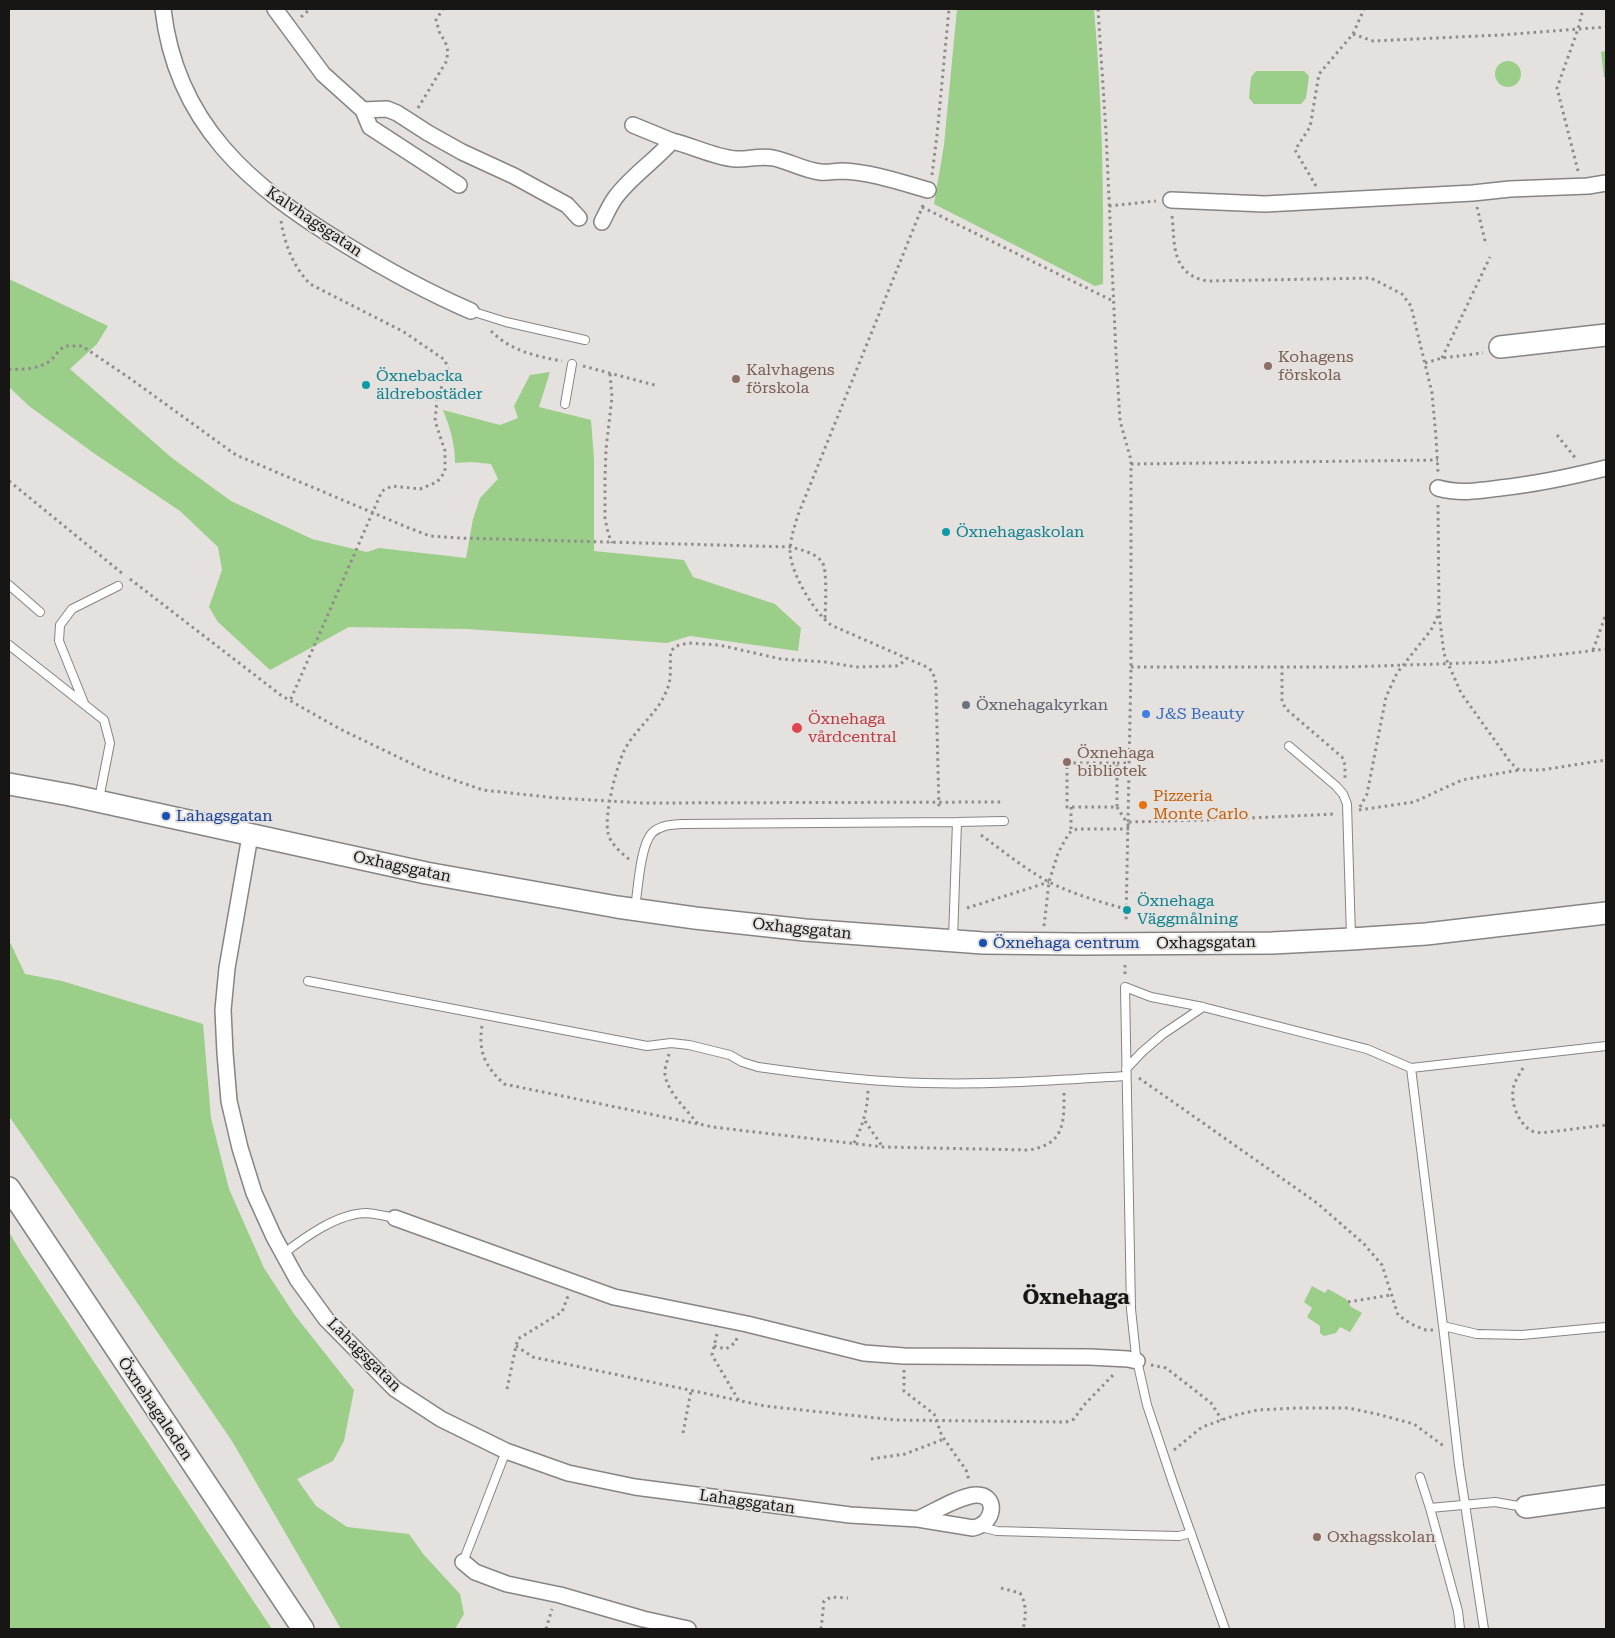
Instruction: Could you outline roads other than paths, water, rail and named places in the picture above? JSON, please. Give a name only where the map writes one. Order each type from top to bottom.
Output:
[{"type":"street","name":"Kalvhagsgatan","points":[[163,9],[166,32],[177,70],[197,114],[221,148],[253,180],[302,218],[381,267],[471,311]]},
{"type":"street","points":[[275,9],[323,74],[363,110],[370,127],[459,185]]},
{"type":"street","points":[[363,110],[387,109],[397,112],[428,133],[462,152],[514,176],[567,205],[579,218]]},
{"type":"street","points":[[633,125],[672,141],[736,159],[770,157],[788,161],[803,169],[821,173],[842,171],[861,174],[894,180],[928,190]]},
{"type":"street","points":[[602,222],[615,198],[634,176],[660,155],[672,141]]},
{"type":"street","points":[[1171,200],[1265,204],[1588,186],[1606,183]]},
{"type":"street","points":[[1500,347],[1606,335]]},
{"type":"street","points":[[1438,488],[1462,492],[1537,484],[1606,468]]},
{"type":"street","name":"Oxhagsgatan","points":[[9,784],[99,801],[250,836],[426,873],[694,918],[805,930],[983,943],[1272,943],[1426,934],[1606,913]]},
{"type":"street","name":"Lahagsgatan","points":[[250,836],[227,968],[223,1010],[229,1101],[240,1148],[254,1193],[274,1237],[297,1279],[326,1319],[395,1389],[441,1419],[506,1451],[568,1473],[635,1487],[850,1515],[918,1519],[973,1528],[981,1527],[990,1517],[992,1510],[987,1498],[977,1495],[963,1498],[918,1519]]},
{"type":"street","name":"Öxnehagaleden","points":[[9,1188],[303,1629]]},
{"type":"street","points":[[395,1218],[614,1297],[741,1322],[864,1354],[1090,1357],[1132,1360]]},
{"type":"street","points":[[1526,1507],[1606,1496]]},
{"type":"street","points":[[463,1562],[475,1572],[507,1584],[560,1595],[643,1619],[688,1629]]},
{"type":"lane","points":[[471,311],[506,322],[585,340]]},
{"type":"lane","points":[[564,404],[572,364]]},
{"type":"lane","points":[[9,585],[40,612]]},
{"type":"lane","points":[[85,705],[60,641],[60,625],[72,609],[118,586]]},
{"type":"lane","points":[[9,646],[104,720],[110,743],[99,801]]},
{"type":"lane","points":[[1289,746],[1336,786],[1343,794],[1347,804],[1351,939]]},
{"type":"lane","points":[[635,909],[641,864],[647,843],[652,832],[663,826],[691,824],[1004,821]]},
{"type":"lane","points":[[953,941],[957,822]]},
{"type":"lane","points":[[308,980],[647,1046],[672,1043],[689,1045],[730,1055],[742,1062],[758,1067],[868,1080],[1013,1083],[1064,1080],[1126,1072],[1142,1052],[1163,1034],[1203,1008]]},
{"type":"lane","points":[[1225,1629],[1164,1459],[1132,1360],[1125,987],[1151,997],[1367,1049],[1411,1068],[1606,1046]]},
{"type":"lane","points":[[1411,1068],[1464,1505],[1484,1629]]},
{"type":"lane","points":[[283,1254],[305,1237],[333,1222],[366,1213],[395,1218]]},
{"type":"lane","points":[[1443,1328],[1477,1334],[1522,1335],[1606,1327]]},
{"type":"lane","points":[[463,1562],[506,1451]]},
{"type":"lane","points":[[1420,1477],[1458,1611],[1460,1629]]},
{"type":"lane","points":[[1430,1508],[1495,1502],[1526,1507]]},
{"type":"lane","points":[[981,1527],[997,1531],[1134,1535],[1179,1536],[1190,1533]]},
{"type":"place","name":"Kohagens förskola","points":[[1268,366]]},
{"type":"place","name":"Kalvhagens förskola","points":[[736,379]]},
{"type":"place","name":"Öxnebacka äldrebostäder","points":[[366,385]]},
{"type":"place","name":"Öxnehagaskolan","points":[[946,532]]},
{"type":"place","name":"Öxnehagakyrkan","points":[[966,705]]},
{"type":"place","name":"J&S Beauty","points":[[1146,714]]},
{"type":"place","name":"Öxnehaga vårdcentral","points":[[797,728]]},
{"type":"place","name":"Öxnehaga bibliotek","points":[[1067,762]]},
{"type":"place","name":"Pizzeria Monte Carlo","points":[[1143,805]]},
{"type":"place","name":"Lahagsgatan","points":[[166,816]]},
{"type":"place","name":"Öxnehaga Väggmålning","points":[[1127,910]]},
{"type":"place","name":"Öxnehaga centrum","points":[[983,943]]},
{"type":"place","name":"Oxhagsskolan","points":[[1317,1537]]},
{"type":"district","name":"Öxnehaga","points":[[1076,1298]]}]
